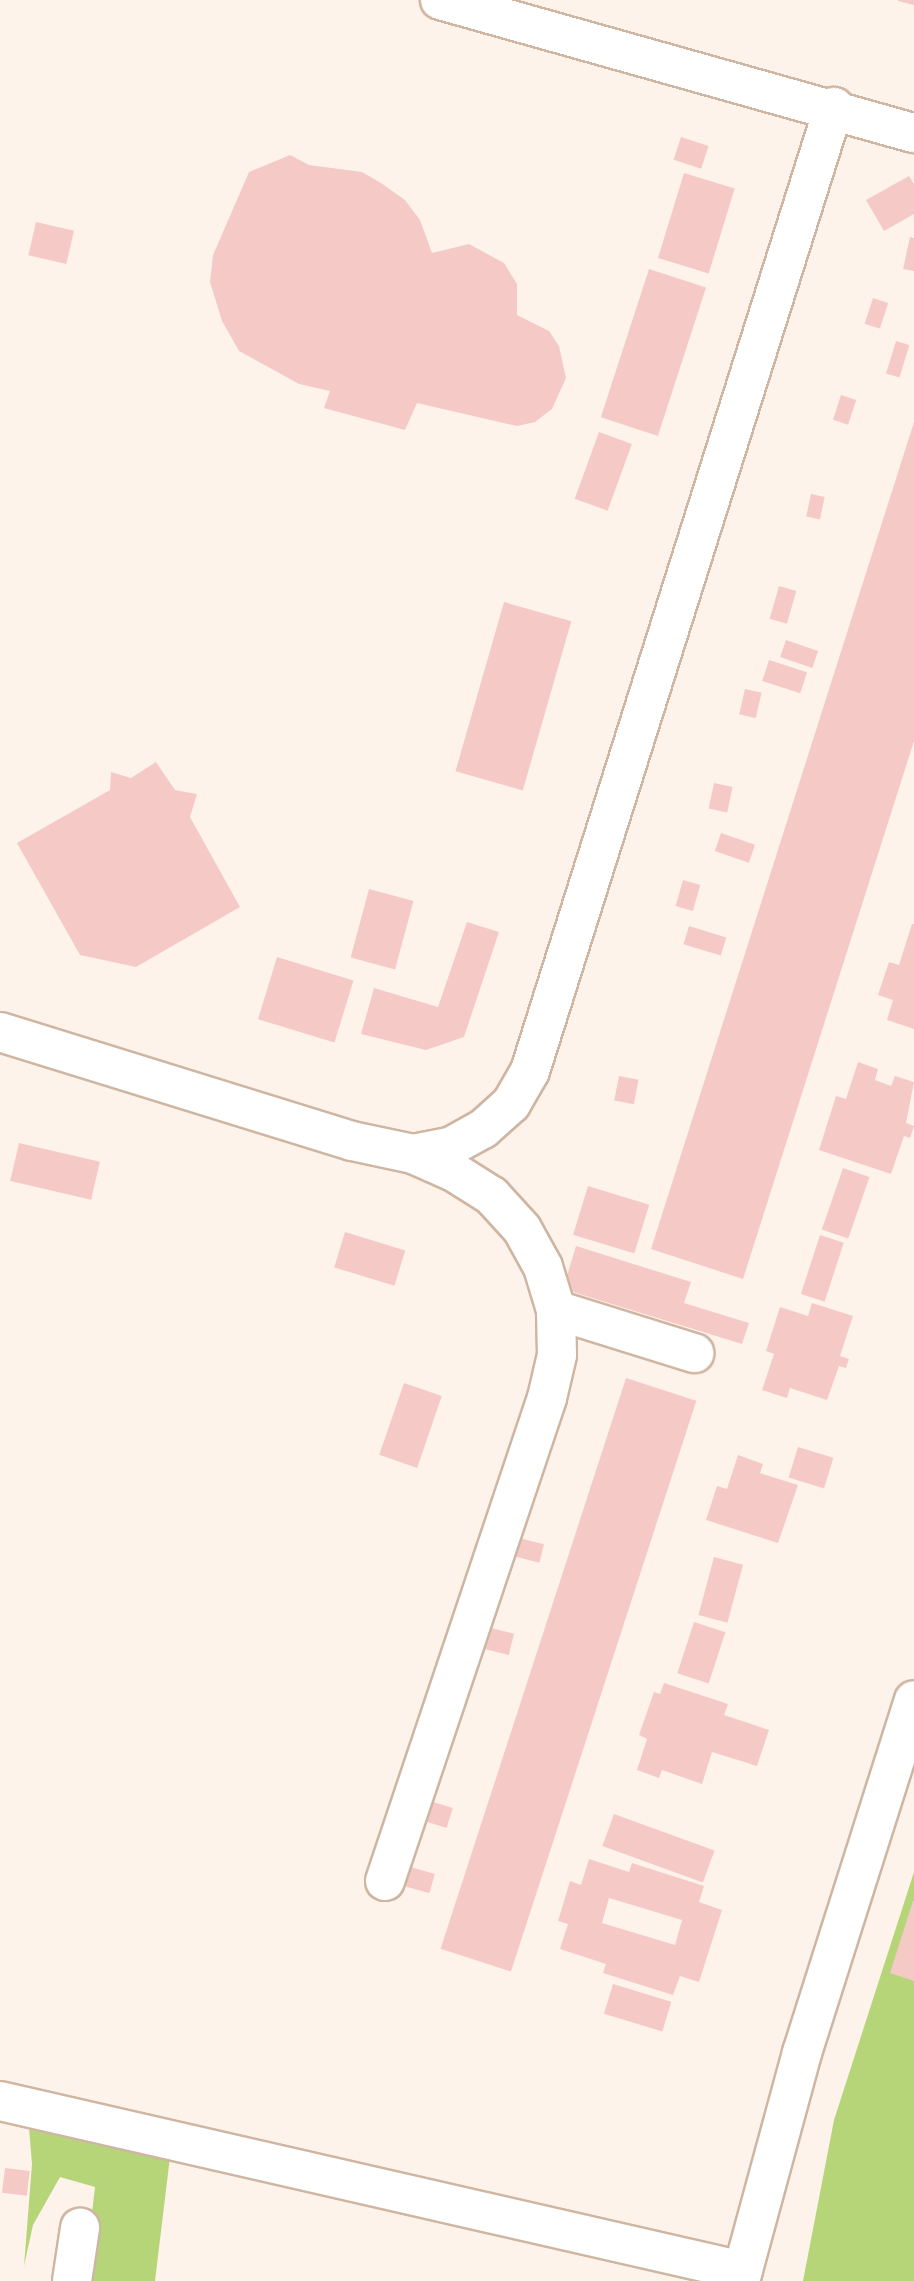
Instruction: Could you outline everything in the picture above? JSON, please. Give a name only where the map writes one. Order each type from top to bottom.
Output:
[{"type":"street","points":[[440,0],[834,107],[914,133]]},
{"type":"street","points":[[413,1154],[450,1147],[483,1129],[511,1104],[530,1071],[834,107]]},
{"type":"street","points":[[0,1032],[352,1142],[413,1154],[454,1172],[492,1196],[522,1229],[544,1267],[556,1310],[557,1355],[547,1398],[385,1881]]},
{"type":"street","points":[[556,1310],[694,1353]]},
{"type":"street","points":[[0,2101],[741,2276],[803,2053],[914,1700]]},
{"type":"street","points":[[72,2281],[80,2228]]},
{"type":"green space","points":[[914,1872],[914,2281],[803,2281],[834,2120]]},
{"type":"green space","points":[[29,2128],[170,2157],[155,2281],[84,2281],[95,2187],[60,2177],[33,2225],[24,2266],[32,2164]]},
{"type":"building","points":[[914,0],[914,5],[898,1]]},
{"type":"building","points":[[681,137],[709,146],[701,169],[674,160]]},
{"type":"building","points":[[290,155],[309,165],[362,172],[381,183],[405,200],[420,220],[432,253],[469,244],[504,263],[517,284],[517,315],[549,331],[559,346],[566,378],[552,409],[535,422],[517,426],[417,403],[405,430],[324,408],[330,391],[299,384],[239,351],[222,321],[210,282],[213,255],[249,172]]},
{"type":"building","points":[[684,173],[735,188],[709,274],[658,258]]},
{"type":"building","points":[[909,176],[914,184],[914,214],[884,231],[866,200]]},
{"type":"building","points":[[36,222],[74,231],[66,264],[28,255]]},
{"type":"building","points":[[910,237],[914,238],[914,271],[903,269]]},
{"type":"building","points":[[649,269],[706,288],[658,436],[601,417]]},
{"type":"building","points":[[873,298],[888,303],[880,329],[865,324]]},
{"type":"building","points":[[896,341],[909,345],[899,378],[886,374]]},
{"type":"building","points":[[841,395],[856,400],[848,425],[833,420]]},
{"type":"building","points":[[914,422],[914,741],[743,1279],[651,1249]]},
{"type":"building","points":[[599,432],[632,444],[608,511],[575,499]]},
{"type":"building","points":[[811,494],[825,497],[820,519],[806,516]]},
{"type":"building","points":[[779,586],[796,591],[787,624],[770,619]]},
{"type":"building","points":[[504,602],[571,621],[523,790],[455,771]]},
{"type":"building","points":[[786,640],[818,651],[812,668],[780,657]]},
{"type":"building","points":[[769,660],[807,672],[800,693],[762,681]]},
{"type":"building","points":[[745,689],[762,693],[756,718],[739,714]]},
{"type":"building","points":[[156,762],[175,790],[197,794],[190,817],[240,907],[136,967],[80,955],[17,843],[110,790],[111,772],[131,778]]},
{"type":"building","points":[[714,783],[733,787],[727,812],[709,808]]},
{"type":"building","points":[[721,833],[755,845],[749,863],[715,851]]},
{"type":"building","points":[[683,880],[700,885],[693,911],[676,906]]},
{"type":"building","points":[[369,889],[413,901],[395,969],[351,958]]},
{"type":"building","points":[[467,922],[499,932],[464,1037],[426,1050],[361,1034],[374,988],[438,1007]]},
{"type":"building","points":[[912,924],[914,1029],[887,1020],[893,1000],[878,995],[889,962],[899,965]]},
{"type":"building","points":[[689,926],[726,937],[721,956],[683,944]]},
{"type":"building","points":[[277,957],[354,980],[335,1043],[258,1019]]},
{"type":"building","points":[[858,1062],[878,1069],[875,1080],[891,1086],[895,1076],[914,1082],[906,1123],[914,1126],[910,1138],[904,1136],[891,1174],[819,1150],[836,1096],[846,1099]]},
{"type":"building","points":[[619,1076],[639,1080],[634,1104],[614,1101]]},
{"type":"building","points":[[19,1143],[100,1162],[91,1200],[10,1181]]},
{"type":"building","points":[[843,1168],[869,1177],[848,1239],[822,1229]]},
{"type":"building","points":[[588,1186],[649,1205],[634,1253],[573,1235]]},
{"type":"building","points":[[345,1232],[405,1250],[394,1286],[334,1267]]},
{"type":"building","points":[[820,1235],[844,1243],[825,1302],[801,1294]]},
{"type":"building","points":[[576,1246],[691,1282],[684,1303],[749,1323],[742,1344],[563,1289]]},
{"type":"building","points":[[812,1303],[853,1316],[840,1356],[849,1359],[846,1368],[839,1366],[827,1400],[790,1388],[787,1398],[762,1390],[774,1354],[766,1351],[780,1307],[808,1316]]},
{"type":"building","points":[[626,1378],[696,1401],[511,1972],[441,1949]]},
{"type":"building","points":[[404,1383],[442,1396],[417,1468],[379,1455]]},
{"type":"building","points":[[798,1447],[833,1458],[824,1488],[789,1478]]},
{"type":"building","points":[[738,1455],[763,1464],[760,1473],[798,1485],[778,1543],[706,1520],[717,1486],[727,1489]]},
{"type":"building","points":[[511,1536],[544,1544],[539,1563],[506,1554]]},
{"type":"building","points":[[714,1557],[743,1565],[727,1623],[698,1615]]},
{"type":"building","points":[[694,1622],[725,1632],[709,1684],[677,1673]]},
{"type":"building","points":[[483,1626],[514,1634],[509,1655],[478,1647]]},
{"type":"building","points":[[664,1683],[728,1704],[724,1715],[769,1730],[757,1766],[712,1752],[702,1784],[662,1770],[659,1778],[637,1770],[647,1739],[639,1735],[654,1692],[660,1694]]},
{"type":"building","points":[[427,1800],[453,1808],[447,1828],[421,1820]]},
{"type":"building","points":[[614,1814],[715,1851],[703,1883],[602,1846]]},
{"type":"building","points":[[589,1859],[629,1872],[632,1863],[704,1886],[699,1902],[722,1910],[699,1982],[680,1976],[673,1995],[603,1973],[606,1964],[560,1949],[568,1924],[558,1921],[570,1881],[581,1885]],"holes":[[[609,1898],[682,1920],[675,1945],[602,1923]]]},
{"type":"building","points":[[407,1866],[435,1874],[429,1893],[401,1885]]},
{"type":"building","points":[[914,1901],[914,1981],[890,1973]]},
{"type":"building","points":[[613,1984],[671,2002],[662,2031],[604,2014]]},
{"type":"building","points":[[5,2168],[30,2171],[27,2196],[2,2193]]}]
